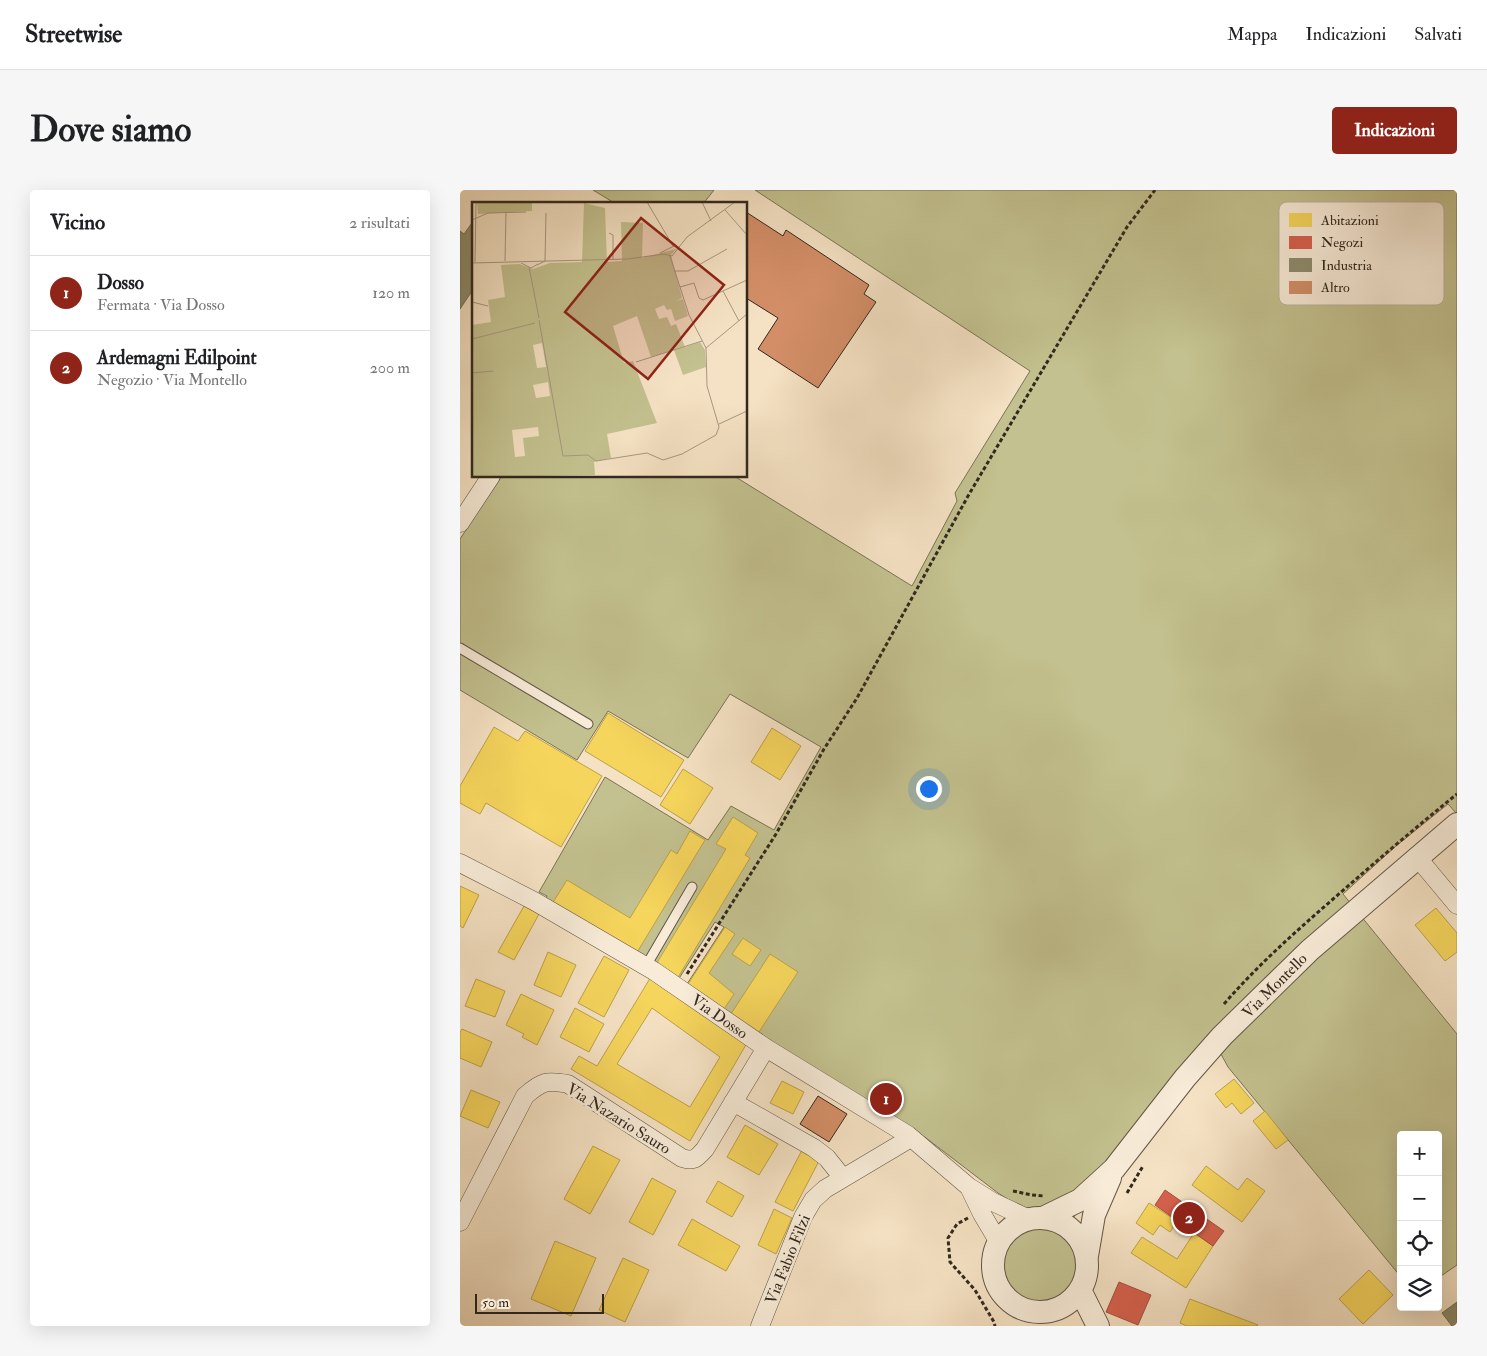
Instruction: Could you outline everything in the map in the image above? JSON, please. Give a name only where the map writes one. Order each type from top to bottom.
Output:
[{"type":"street","points":[[460,523],[490,478]]},
{"type":"street","name":"Via Montello","points":[[1036,1218],[1080,1200],[1114,1169],[1185,1078],[1222,1036],[1310,950],[1457,824]]},
{"type":"street","points":[[1417,857],[1457,905]]},
{"type":"street","name":"Via Dosso","points":[[460,863],[534,901],[646,966],[766,1048],[908,1135],[968,1186],[994,1202],[1036,1218]]},
{"type":"street","name":"Via Nazario Sauro","points":[[460,1222],[525,1096],[536,1086],[551,1081],[568,1084],[682,1158],[690,1160],[698,1157],[705,1148],[766,1048]]},
{"type":"street","points":[[733,1102],[814,1148],[827,1158],[843,1178]]},
{"type":"street","name":"Via Fabio Filzi","points":[[760,1326],[803,1217],[814,1200],[824,1189],[904,1142],[908,1135]]},
{"type":"street","name":"Via Montello","points":[[1087,1256],[1094,1215],[1114,1169]]},
{"type":"street","name":"Via Dosso","points":[[968,1186],[998,1241]]},
{"type":"street","points":[[1054,1314],[1071,1302],[1080,1290],[1088,1268],[1087,1256],[1081,1241],[1071,1229],[1058,1221],[1036,1218],[1017,1223],[1006,1231],[998,1241],[994,1252],[992,1271],[998,1288],[1005,1298],[1016,1307],[1029,1312],[1054,1314],[1096,1326]]},
{"type":"street","points":[[1080,1290],[1096,1326]]},
{"type":"street","points":[[1005,1298],[1014,1326]]},
{"type":"lane","points":[[460,648],[588,724]]},
{"type":"lane","points":[[646,966],[692,887]]},
{"type":"path","points":[[678,988],[770,843],[824,749],[858,698],[968,496],[1127,227],[1155,190]]},
{"type":"path","points":[[1122,1199],[1146,1162]]},
{"type":"shaded area","points":[[593,190],[714,190],[705,202],[613,202]]},
{"type":"shaded area","points":[[755,190],[1457,190],[1457,814],[1448,804],[1396,846],[1343,894],[1457,1034],[1457,1265],[1442,1275],[1442,1131],[1397,1131],[1397,1272],[1228,1067],[1210,1034],[1062,1233],[1073,1246],[1077,1260],[1076,1274],[1071,1286],[1062,1296],[1050,1302],[1035,1303],[1020,1297],[1009,1287],[1004,1277],[1002,1265],[1008,1244],[1018,1233],[1032,1227],[1054,1228],[998,1193],[926,1138],[788,1056],[687,984],[724,927],[715,922],[678,980],[544,902],[547,896],[539,892],[605,777],[708,840],[731,806],[774,830],[821,747],[730,694],[688,758],[608,711],[577,760],[460,690],[460,539],[501,478],[737,478],[912,586],[957,501],[955,493],[1030,371]]},
{"type":"building: Abitazioni","points":[[608,713],[684,760],[661,797],[585,751]]},
{"type":"building: Abitazioni","points":[[494,727],[518,741],[525,731],[602,776],[561,847],[486,803],[480,814],[460,803],[460,786]]},
{"type":"building: Abitazioni","points":[[772,728],[801,746],[780,780],[751,762]]},
{"type":"building: Abitazioni","points":[[683,769],[713,788],[690,824],[660,805]]},
{"type":"building: Abitazioni","points":[[733,817],[758,833],[745,855],[750,858],[677,979],[655,966],[726,849],[716,844]]},
{"type":"building: Abitazioni","points":[[690,831],[705,840],[636,954],[552,904],[567,880],[630,918],[671,850],[677,854]]},
{"type":"building: Abitazioni","points":[[460,886],[479,895],[463,928],[460,926]]},
{"type":"building: Abitazioni","points":[[524,906],[539,914],[514,960],[498,952]]},
{"type":"building: Abitazioni","points":[[1436,908],[1457,933],[1457,952],[1445,961],[1415,925]]},
{"type":"building: Abitazioni","points":[[725,927],[735,934],[709,973],[734,994],[722,1012],[688,984]]},
{"type":"building: Abitazioni","points":[[743,938],[761,950],[750,966],[732,954]]},
{"type":"building: Abitazioni","points":[[548,952],[576,965],[561,997],[534,985]]},
{"type":"building: Abitazioni","points":[[770,954],[798,972],[757,1035],[729,1017]]},
{"type":"building: Abitazioni","points":[[604,956],[629,970],[604,1017],[578,1003]]},
{"type":"building: Abitazioni","points":[[652,975],[747,1043],[690,1141],[571,1069],[579,1056],[597,1066]],"holes":[[[652,1008],[720,1057],[690,1107],[617,1064]]]},
{"type":"building: Abitazioni","points":[[476,979],[505,991],[495,1017],[465,1006]]},
{"type":"building: Abitazioni","points":[[521,994],[554,1010],[537,1045],[522,1037],[524,1034],[506,1025]]},
{"type":"building: Abitazioni","points":[[575,1008],[604,1024],[589,1052],[560,1037]]},
{"type":"building: Abitazioni","points":[[462,1029],[492,1042],[481,1067],[460,1058],[460,1032]]},
{"type":"building: Abitazioni","points":[[1234,1079],[1254,1103],[1241,1114],[1232,1103],[1226,1108],[1215,1094]]},
{"type":"building: Abitazioni","points":[[782,1081],[804,1092],[793,1114],[770,1103]]},
{"type":"building: Abitazioni","points":[[471,1090],[500,1102],[488,1128],[460,1116]]},
{"type":"building: Abitazioni","points":[[1265,1111],[1288,1140],[1276,1149],[1253,1121]]},
{"type":"building: Abitazioni","points":[[745,1125],[778,1144],[759,1175],[727,1157]]},
{"type":"building: Abitazioni","points":[[593,1146],[620,1160],[590,1214],[564,1199]]},
{"type":"building: Abitazioni","points":[[802,1150],[820,1159],[793,1211],[775,1202]]},
{"type":"building: Abitazioni","points":[[1206,1166],[1238,1190],[1247,1178],[1265,1191],[1242,1222],[1192,1185]]},
{"type":"building: Abitazioni","points":[[652,1178],[676,1191],[653,1235],[629,1222]]},
{"type":"building: Abitazioni","points":[[718,1181],[744,1196],[732,1217],[706,1202]]},
{"type":"building: Abitazioni","points":[[1149,1203],[1177,1221],[1170,1232],[1160,1225],[1153,1235],[1136,1223]]},
{"type":"building: Abitazioni","points":[[774,1209],[792,1218],[776,1254],[758,1245]]},
{"type":"building: Abitazioni","points":[[692,1219],[740,1246],[726,1271],[678,1245]]},
{"type":"building: Abitazioni","points":[[1194,1233],[1213,1246],[1186,1288],[1131,1253],[1142,1237],[1177,1259]]},
{"type":"building: Abitazioni","points":[[555,1241],[596,1258],[571,1316],[531,1299]]},
{"type":"building: Abitazioni","points":[[623,1258],[649,1270],[625,1322],[599,1310]]},
{"type":"building: Abitazioni","points":[[1369,1270],[1393,1295],[1363,1324],[1339,1299]]},
{"type":"building: Abitazioni","points":[[1190,1299],[1258,1325],[1187,1326],[1180,1323]]},
{"type":"building: Negozi","points":[[1165,1190],[1224,1231],[1213,1246],[1155,1205]]},
{"type":"building: Negozi","points":[[1119,1282],[1151,1295],[1138,1325],[1106,1312]]},
{"type":"building: Industria","points":[[472,223],[472,291],[460,309],[460,231],[464,234]]},
{"type":"building: Industria","points":[[1457,1302],[1457,1326],[1452,1326],[1442,1313]]},
{"type":"building: Altro","points":[[748,213],[783,236],[786,230],[869,285],[864,294],[876,302],[818,388],[758,349],[778,318],[748,299]]},
{"type":"building: Altro","points":[[818,1096],[847,1114],[829,1142],[800,1124]]},
{"type":"place","name":"Dosso","points":[[886,1099]]},
{"type":"place","name":"Ardemagni Edilpoint","points":[[1189,1218]]}]
